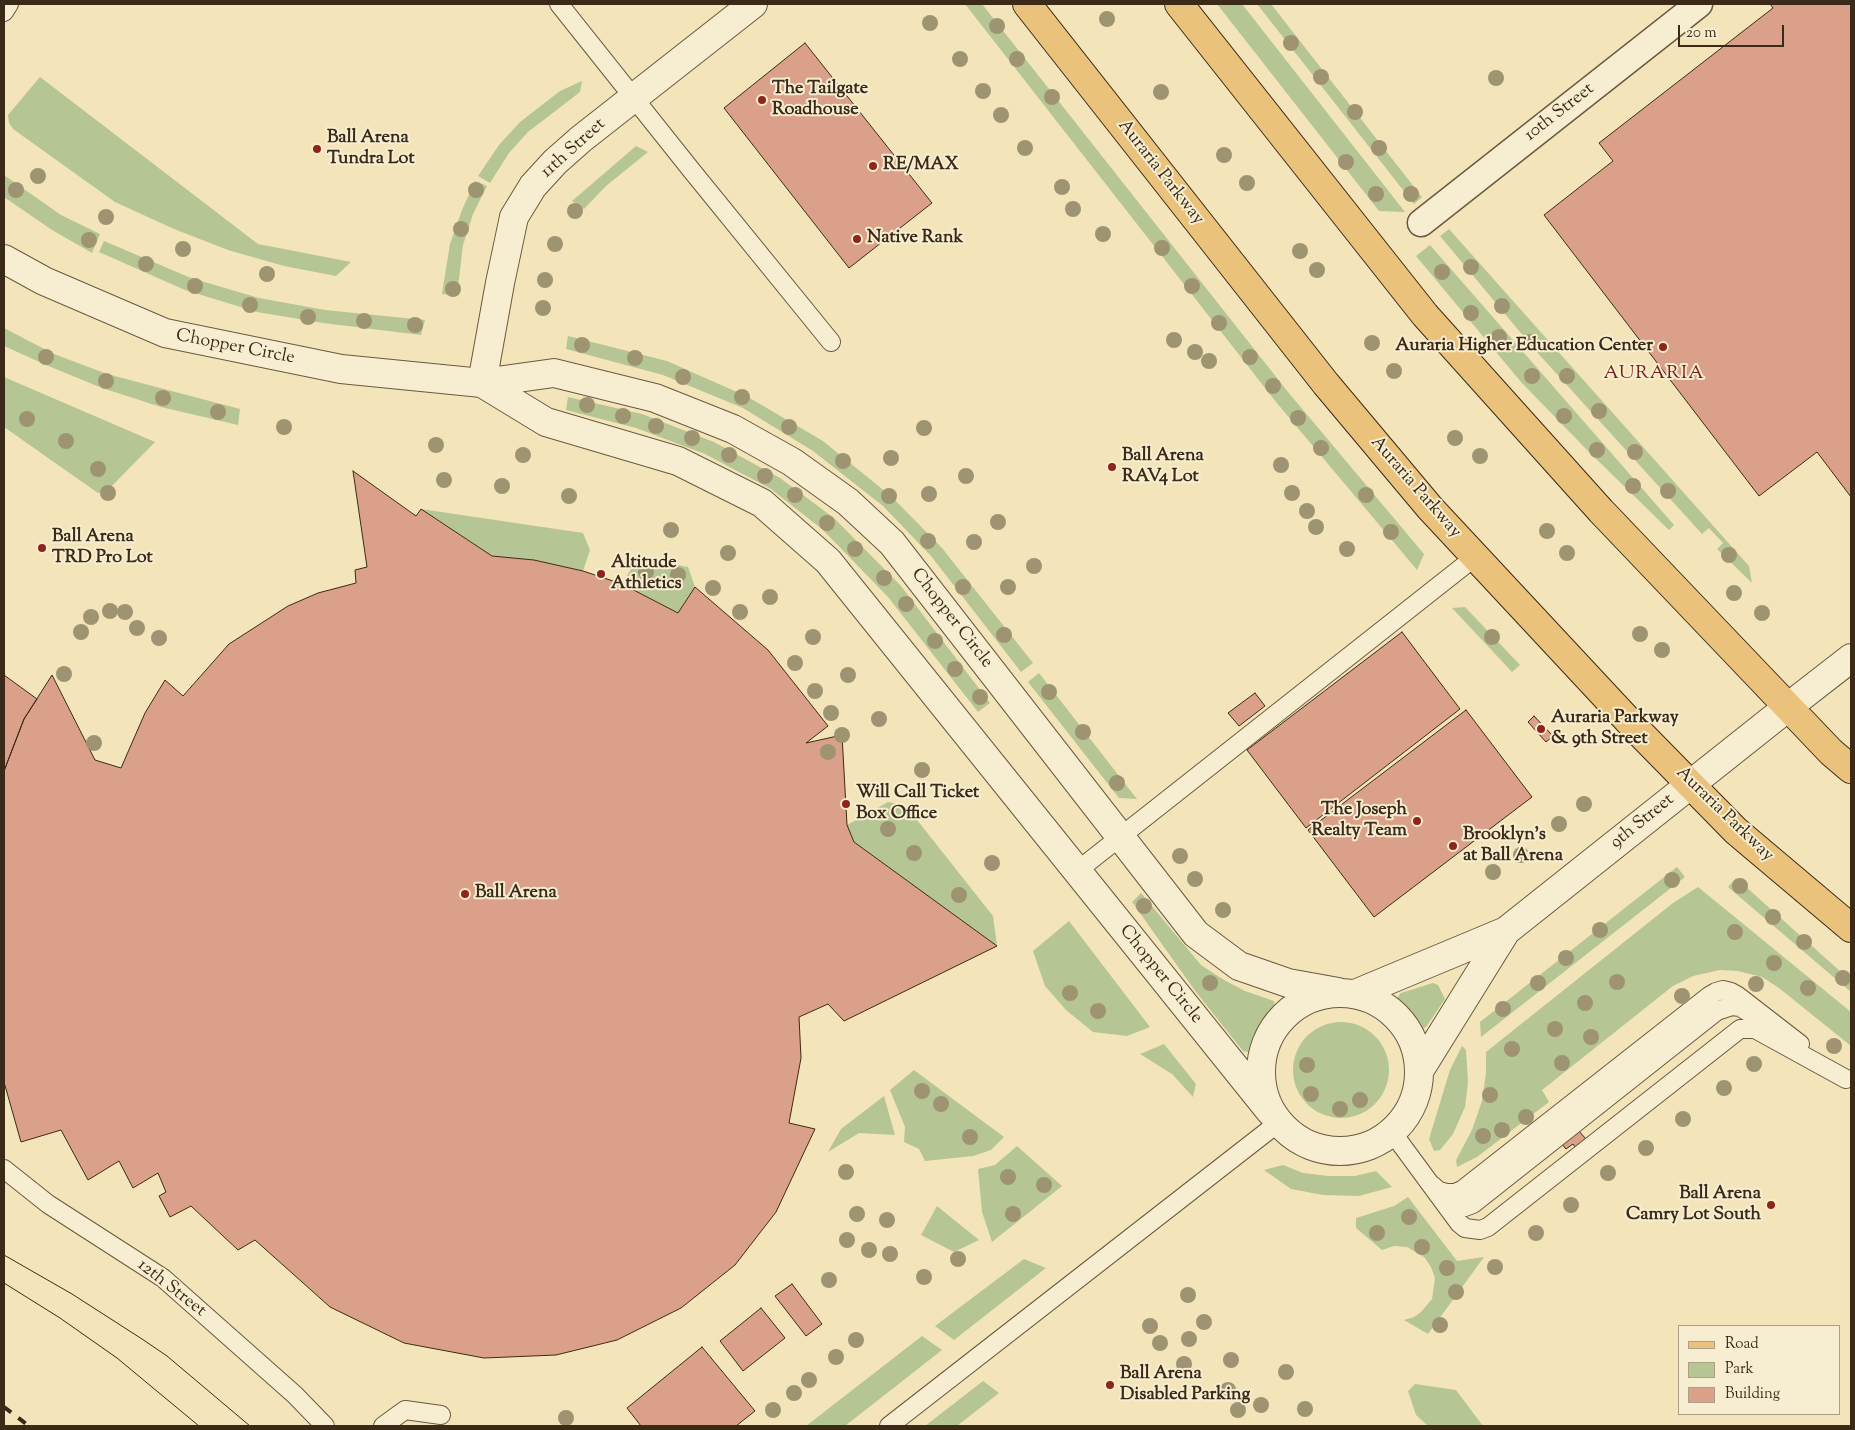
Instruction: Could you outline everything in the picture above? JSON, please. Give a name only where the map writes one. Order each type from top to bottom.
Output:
[{"type":"main road","name":"Auraria Parkway","points":[[1027,4],[1326,384],[1430,508],[1641,735],[1736,831],[1851,928]]},
{"type":"main road","points":[[1179,4],[1425,315],[1601,511],[1831,752],[1851,769]]},
{"type":"street","name":"11th Street","points":[[482,383],[514,217],[533,186],[555,162],[581,139],[753,4]]},
{"type":"street","name":"10th Street","points":[[1421,223],[1698,4]]},
{"type":"street","name":"Chopper Circle","points":[[4,259],[44,281],[165,333],[341,369],[482,383],[554,373],[584,379],[655,398],[724,426],[792,462],[848,502],[892,543],[1196,934],[1239,966],[1288,983],[1346,993]]},
{"type":"street","name":"Chopper Circle","points":[[482,383],[546,422],[678,461],[762,503],[828,561],[1274,1117]]},
{"type":"street","name":"9th Street","points":[[1346,993],[1506,931],[1851,658]]},
{"type":"street","name":"9th Street","points":[[1419,1071],[1506,931]]},
{"type":"street","points":[[1346,993],[1380,1003],[1400,1021],[1414,1044],[1419,1071],[1417,1094],[1407,1115],[1392,1132],[1375,1144],[1355,1151],[1333,1152],[1313,1148],[1294,1138],[1274,1117],[1261,1086],[1261,1059],[1270,1033],[1288,1011],[1310,998],[1346,993]]},
{"type":"lane","points":[[4,12],[9,4]]},
{"type":"lane","points":[[559,4],[831,342]]},
{"type":"lane","points":[[1077,870],[1475,556]]},
{"type":"lane","points":[[1431,1184],[1439,1191],[1447,1193],[1455,1193],[1462,1190],[1708,996],[1723,990],[1738,996],[1846,1079]]},
{"type":"lane","points":[[1442,1199],[1457,1208],[1472,1204],[1724,1007],[1740,1007],[1747,1010],[1846,1079]]},
{"type":"lane","points":[[1392,1132],[1458,1223],[1465,1228],[1480,1230],[1488,1228],[1740,1029],[1755,1029],[1846,1079]]},
{"type":"lane","points":[[889,1426],[1274,1117]]},
{"type":"lane","name":"12th Street","points":[[4,1169],[48,1204],[163,1278],[295,1395],[326,1426]]},
{"type":"lane","points":[[383,1426],[404,1410],[441,1415],[426,1426]]},
{"type":"green space","points":[[965,4],[982,4],[1288,392],[1424,554],[1417,570],[1276,402]]},
{"type":"green space","points":[[1217,4],[1242,4],[1405,212],[1379,211]]},
{"type":"green space","points":[[1257,4],[1271,4],[1422,197],[1414,204]]},
{"type":"green space","points":[[40,77],[258,244],[351,262],[336,276],[284,266],[228,250],[174,229],[115,202],[13,129],[9,123],[8,115]]},
{"type":"green space","points":[[582,81],[580,92],[528,132],[509,153],[490,183],[478,176],[499,145],[520,122],[560,91]]},
{"type":"green space","points":[[636,146],[648,152],[606,186],[584,209],[572,201]]},
{"type":"green space","points":[[4,175],[61,215],[100,234],[92,253],[52,230],[4,197]]},
{"type":"green space","points":[[475,181],[487,186],[473,214],[463,245],[457,296],[442,294],[450,244]]},
{"type":"green space","points":[[1449,229],[1749,566],[1752,583],[1717,549],[1723,543],[1709,528],[1702,534],[1535,350],[1440,236]]},
{"type":"green space","points":[[104,241],[191,278],[259,298],[325,310],[425,320],[421,335],[323,323],[257,312],[185,290],[99,252]]},
{"type":"green space","points":[[1430,245],[1674,525],[1669,530],[1521,382],[1416,256]]},
{"type":"green space","points":[[4,328],[54,354],[107,374],[240,409],[238,425],[161,407],[102,388],[46,365],[4,346]]},
{"type":"green space","points":[[568,336],[667,361],[748,397],[823,441],[892,497],[942,548],[1033,663],[1021,672],[931,556],[883,506],[813,451],[743,408],[663,375],[566,349]]},
{"type":"green space","points":[[4,377],[155,442],[106,492],[98,493],[4,427]]},
{"type":"green space","points":[[568,397],[642,414],[714,442],[780,478],[834,518],[901,586],[990,703],[978,712],[888,597],[823,530],[771,489],[705,454],[636,428],[566,410]]},
{"type":"green space","points":[[421,509],[583,533],[590,550],[583,571],[534,560],[492,556]]},
{"type":"green space","points":[[638,557],[688,567],[695,587],[678,613],[622,584]]},
{"type":"green space","points":[[1465,607],[1520,665],[1512,672],[1452,608]]},
{"type":"green space","points":[[1039,673],[1137,799],[1119,798],[1028,682]]},
{"type":"green space","points":[[888,802],[904,805],[910,811],[993,916],[997,946],[854,842],[847,825]]},
{"type":"green space","points":[[1677,867],[1685,877],[1481,1037],[1480,1022]]},
{"type":"green space","points":[[1736,878],[1851,981],[1851,992],[1728,887]]},
{"type":"green space","points":[[1698,887],[1851,1012],[1851,1046],[1779,988],[1762,977],[1738,971],[1720,970],[1693,976],[1673,986],[1542,1090],[1549,1102],[1477,1157],[1457,1167],[1456,1160],[1472,1130],[1482,1101],[1486,1073],[1486,1052],[1673,903]]},
{"type":"green space","points":[[1141,893],[1201,965],[1245,991],[1274,1001],[1275,1008],[1262,1022],[1256,1034],[1252,1053],[1243,1051],[1196,992],[1132,902]]},
{"type":"green space","points":[[1069,921],[1150,1027],[1127,1036],[1093,1032],[1066,1010],[1045,986],[1033,951]]},
{"type":"green space","points":[[1433,983],[1438,985],[1445,999],[1426,1027],[1418,1028],[1398,1005],[1396,999],[1401,993]]},
{"type":"green space","points":[[1341,1022],[1359,1025],[1375,1036],[1386,1052],[1389,1070],[1386,1088],[1375,1104],[1359,1115],[1341,1118],[1323,1115],[1307,1104],[1296,1088],[1293,1070],[1296,1052],[1307,1036],[1323,1025]]},
{"type":"green space","points":[[1164,1044],[1196,1084],[1193,1097],[1172,1074],[1140,1054]]},
{"type":"green space","points":[[1462,1046],[1466,1050],[1468,1083],[1465,1107],[1453,1134],[1440,1150],[1434,1151],[1429,1139],[1450,1070]]},
{"type":"green space","points":[[914,1070],[1004,1137],[991,1150],[973,1156],[925,1161],[919,1149],[904,1142],[905,1127],[890,1090]]},
{"type":"green space","points":[[884,1096],[895,1135],[859,1133],[828,1152],[841,1129]]},
{"type":"green space","points":[[1017,1146],[1062,1186],[992,1242],[982,1212],[978,1169],[995,1165]]},
{"type":"green space","points":[[1283,1165],[1303,1173],[1329,1176],[1355,1176],[1376,1171],[1392,1187],[1359,1196],[1323,1195],[1291,1189],[1264,1170]]},
{"type":"green space","points":[[1408,1197],[1457,1261],[1484,1257],[1428,1334],[1404,1320],[1414,1317],[1421,1312],[1432,1299],[1435,1278],[1431,1267],[1424,1257],[1407,1247],[1394,1246],[1382,1250],[1356,1228],[1356,1218],[1394,1206]]},
{"type":"green space","points":[[937,1206],[979,1240],[954,1252],[921,1235]]},
{"type":"green space","points":[[1024,1259],[1046,1268],[954,1340],[935,1326]]},
{"type":"green space","points":[[922,1336],[942,1350],[845,1426],[806,1426]]},
{"type":"green space","points":[[983,1381],[999,1393],[957,1426],[925,1426]]},
{"type":"green space","points":[[1415,1384],[1456,1390],[1483,1426],[1428,1426],[1416,1415],[1408,1391]]},
{"type":"building","points":[[1770,4],[1851,4],[1851,497],[1817,452],[1759,496],[1544,215],[1613,161],[1599,143],[1773,8]]},
{"type":"building","points":[[805,43],[932,203],[849,268],[724,108]]},
{"type":"building","name":"Ball Arena","points":[[353,471],[416,516],[421,509],[492,556],[534,560],[583,571],[622,584],[678,613],[695,587],[768,650],[828,726],[806,743],[842,735],[847,825],[854,842],[997,946],[844,1021],[828,1004],[799,1017],[801,1058],[789,1123],[815,1129],[776,1212],[735,1265],[681,1308],[617,1340],[556,1355],[484,1358],[404,1343],[330,1307],[255,1240],[238,1250],[191,1206],[170,1217],[159,1196],[166,1192],[158,1173],[133,1188],[119,1161],[88,1180],[61,1130],[21,1142],[4,1082],[4,771],[24,719],[52,675],[95,760],[121,768],[145,713],[165,680],[183,696],[229,644],[288,606],[318,593],[356,583],[355,570],[367,567]]},
{"type":"building","points":[[1402,632],[1460,709],[1306,828],[1247,750]]},
{"type":"building","points":[[4,675],[37,699],[24,719],[4,771]]},
{"type":"building","points":[[1255,693],[1265,706],[1239,726],[1228,713]]},
{"type":"building","points":[[1466,710],[1532,797],[1374,917],[1308,830]]},
{"type":"building","points":[[1534,716],[1553,736],[1546,742],[1528,722]]},
{"type":"building","points":[[1578,1130],[1586,1139],[1575,1147],[1573,1144],[1566,1149],[1561,1143]]},
{"type":"building","points":[[792,1284],[822,1324],[806,1336],[775,1296]]},
{"type":"building","points":[[761,1308],[785,1338],[743,1371],[720,1341]]},
{"type":"building","points":[[702,1347],[755,1411],[736,1426],[641,1426],[627,1408]]},
{"type":"tram line","points":[[4,1255],[72,1294],[167,1356],[250,1426]]},
{"type":"tram line","points":[[4,1283],[60,1318],[117,1358],[199,1426]]},
{"type":"railway","points":[[4,1407],[29,1426]]},
{"type":"place","name":"The Tailgate Roadhouse","points":[[762,100]]},
{"type":"place","name":"Ball Arena Tundra Lot","points":[[317,149]]},
{"type":"place","name":"RE/MAX","points":[[873,166]]},
{"type":"place","name":"Native Rank","points":[[857,239]]},
{"type":"place","name":"Auraria Higher Education Center","points":[[1663,347]]},
{"type":"place","name":"Ball Arena RAV4 Lot","points":[[1112,467]]},
{"type":"place","name":"Ball Arena TRD Pro Lot","points":[[42,548]]},
{"type":"place","name":"Altitude Athletics","points":[[601,574]]},
{"type":"place","name":"Auraria Parkway & 9th Street","points":[[1541,729]]},
{"type":"place","name":"Will Call Ticket Box Office","points":[[846,804]]},
{"type":"place","name":"The Joseph Realty Team","points":[[1417,821]]},
{"type":"place","name":"Brooklyn's at Ball Arena","points":[[1453,846]]},
{"type":"place","name":"Ball Arena","points":[[465,894]]},
{"type":"place","name":"Ball Arena Camry Lot South","points":[[1771,1205]]},
{"type":"place","name":"Ball Arena Disabled Parking","points":[[1110,1385]]},
{"type":"district","name":"AURARIA","points":[[1654,375]]}]
